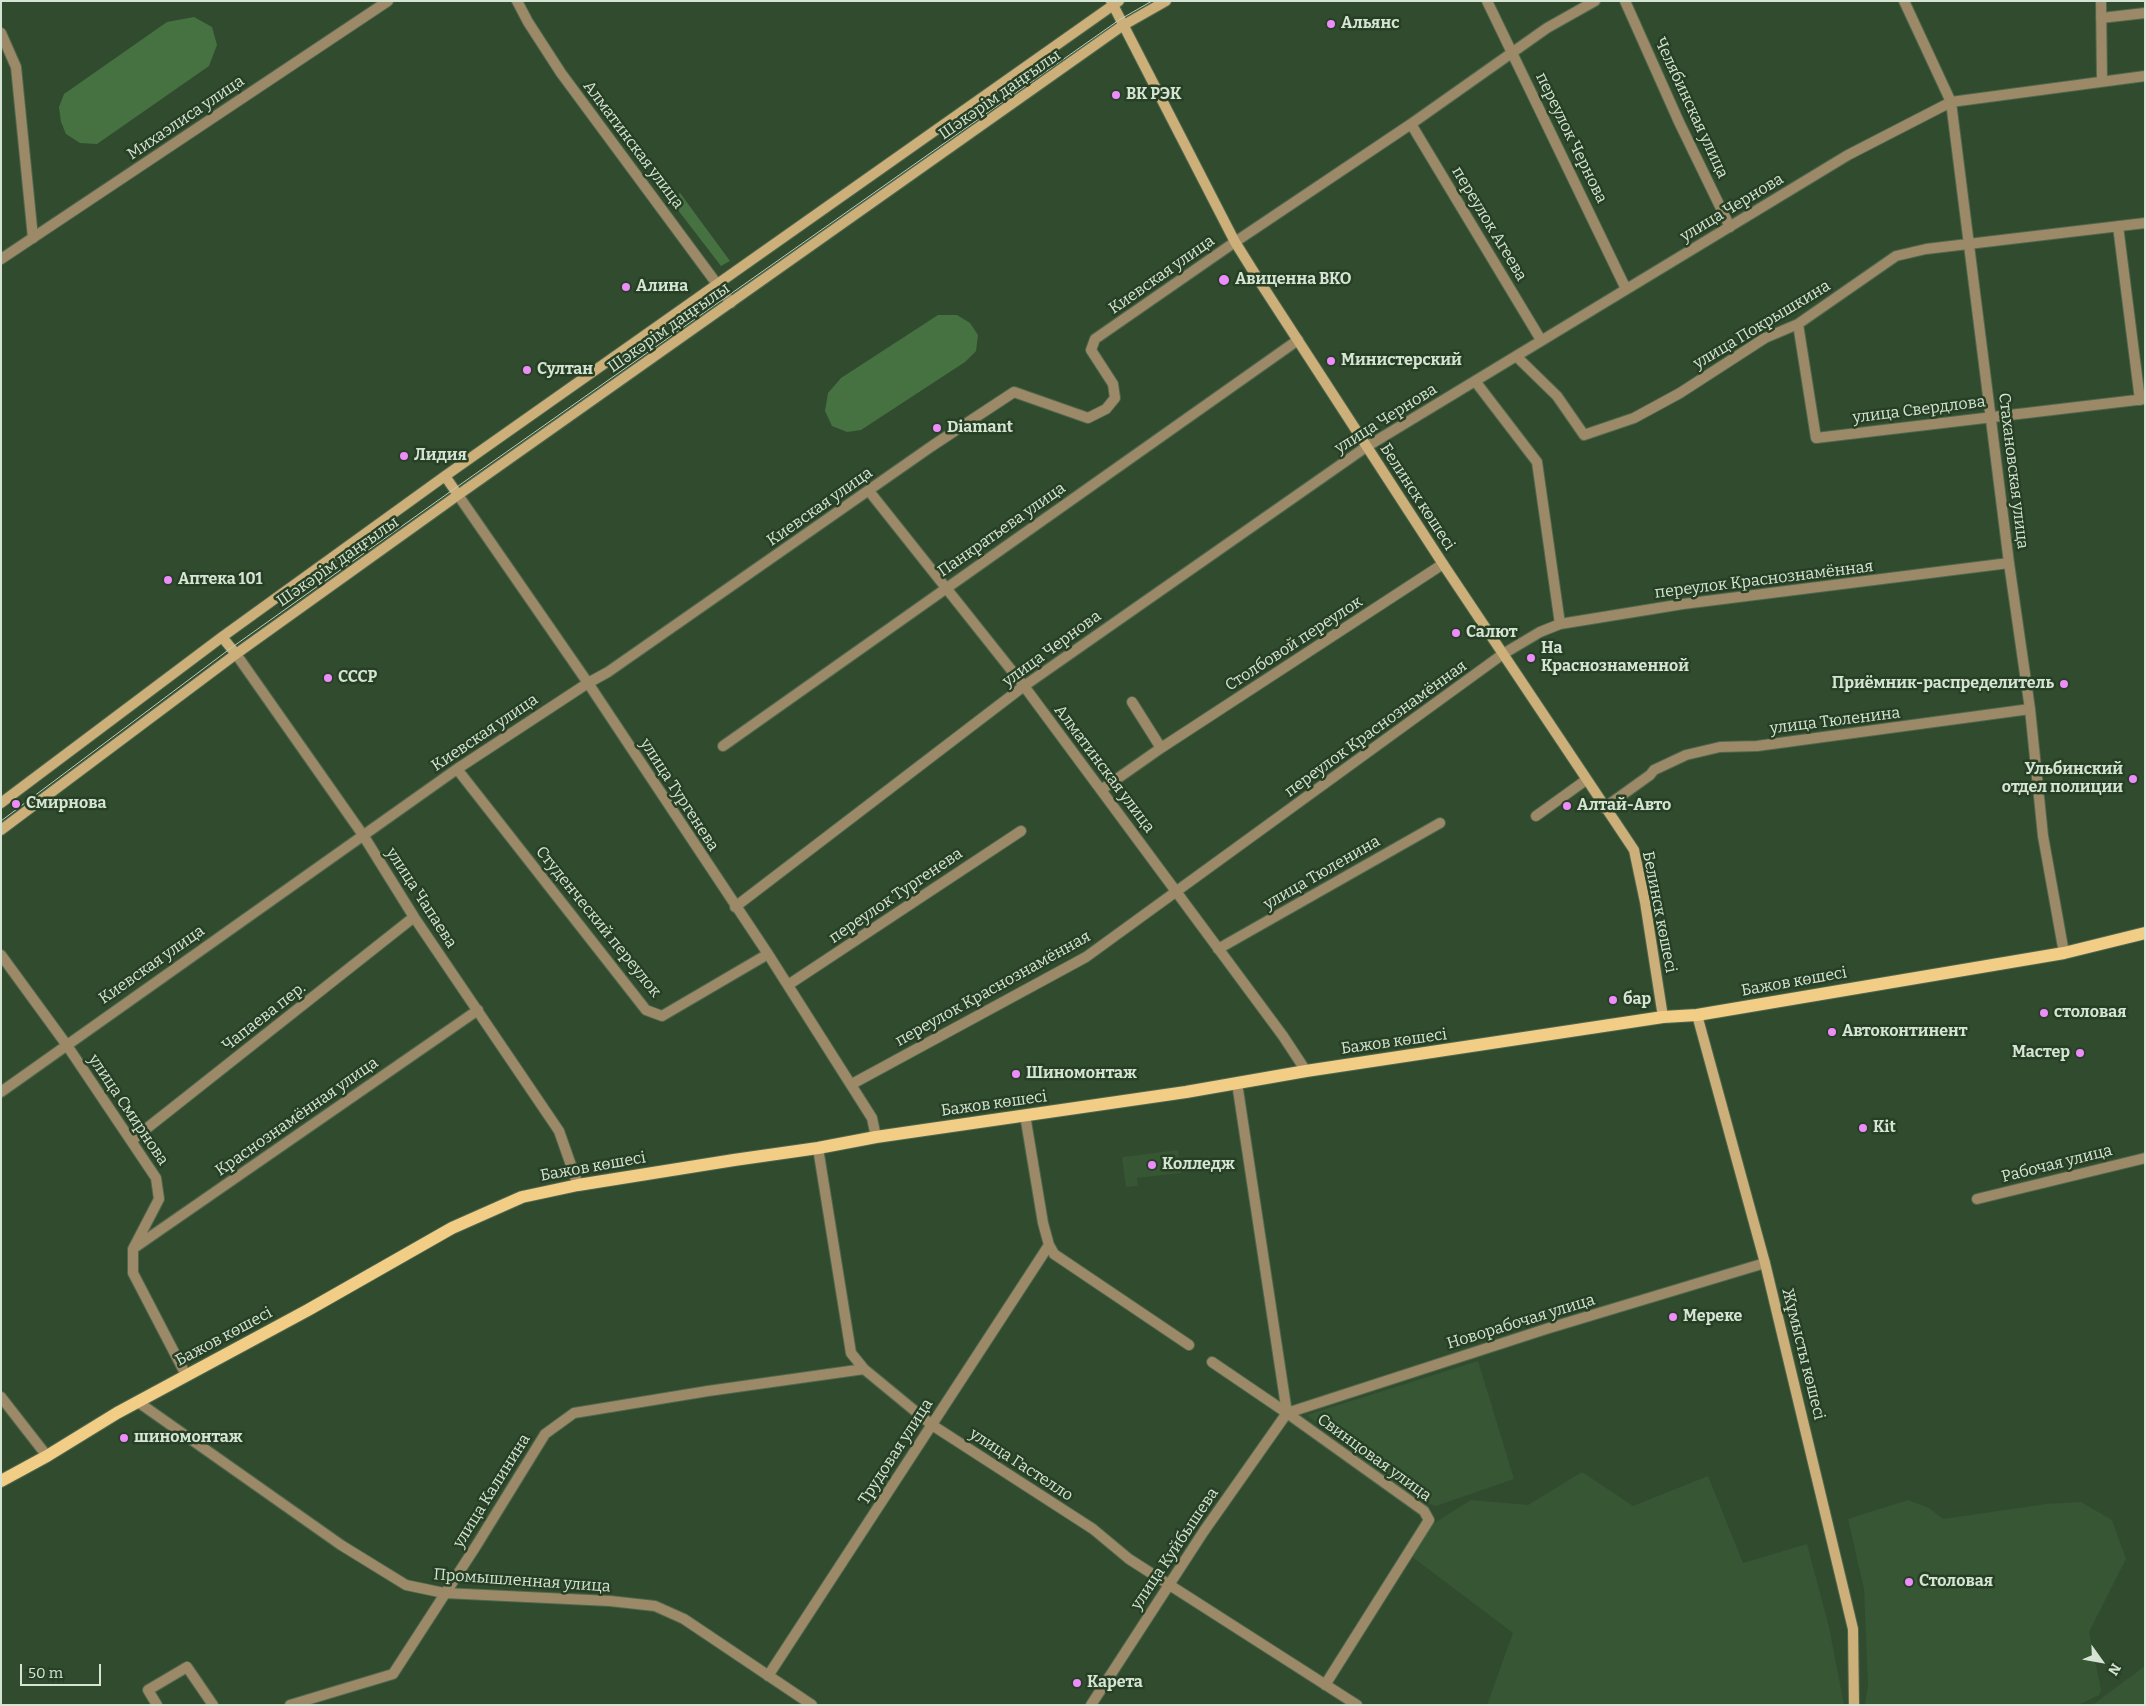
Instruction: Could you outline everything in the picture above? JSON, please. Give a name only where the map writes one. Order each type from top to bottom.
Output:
[{"type":"main road","name":"Шәкәрім даңғылы","points":[[1,830],[236,654],[458,495],[1122,26],[1166,1]]},
{"type":"main road","name":"Шәкәрім даңғылы","points":[[1,803],[222,637],[445,476],[1114,2]]},
{"type":"main road","name":"Белинск көшесі","points":[[1114,2],[1122,26],[1235,242],[1366,447],[1415,518],[1443,564],[1604,808],[1634,850],[1645,902],[1663,1017]]},
{"type":"main road","name":"улица Тургенева","points":[[445,476],[458,495]]},
{"type":"main road","name":"улица Чапаева","points":[[222,637],[236,654]]},
{"type":"main road","name":"Бажов көшесі","points":[[1,1481],[186,1375],[308,1310],[474,1216],[522,1197],[578,1185],[716,1162],[818,1148],[876,1137],[1025,1116],[1663,1017],[1697,1015],[2064,953],[2145,933]]},
{"type":"main road","name":"Жұмысты көшесі","points":[[1697,1015],[1765,1263],[1853,1629],[1854,1705]]},
{"type":"street","name":"Михаэлиса улица","points":[[1,259],[388,1]]},
{"type":"street","name":"Алматинская улица","points":[[517,1],[560,73],[731,303]]},
{"type":"street","name":"переулок Чернова","points":[[1487,1],[1626,289]]},
{"type":"street","name":"Киевская улица","points":[[1,1092],[66,1044],[457,769],[588,683],[608,672],[932,446],[1014,392],[1088,418],[1106,409],[1115,398],[1113,384],[1091,350],[1095,339],[1411,124],[1547,28],[1595,1]]},
{"type":"street","name":"Челябинская улица","points":[[1625,1],[1679,122],[1730,227]]},
{"type":"street","name":"Стахановская улица","points":[[1904,1],[1951,102],[2009,562],[2030,709],[2043,836],[2064,953]]},
{"type":"street","points":[[2100,1],[2102,80]]},
{"type":"street","points":[[2101,18],[2145,13]]},
{"type":"street","points":[[1,33],[16,67],[33,238]]},
{"type":"street","name":"улица Чернова","points":[[735,907],[1024,686],[1366,447],[1848,155],[1951,102],[2102,80],[2145,76]]},
{"type":"street","name":"переулок Агеева","points":[[1411,124],[1541,340]]},
{"type":"street","name":"улица Покрышкина","points":[[1516,356],[1557,396],[1584,435],[1634,418],[1680,393],[1766,338],[1798,324],[1896,256],[1926,250],[2145,223]]},
{"type":"street","points":[[2118,226],[2142,399]]},
{"type":"street","name":"улица Свердлова","points":[[1798,324],[1816,438],[2142,399]]},
{"type":"street","name":"Панкратьева улица","points":[[724,746],[1298,340]]},
{"type":"street","points":[[1475,381],[1538,462],[1560,624]]},
{"type":"street","name":"Алматинская улица","points":[[869,491],[1024,686],[1284,1036],[1306,1071]]},
{"type":"street","name":"улица Тургенева","points":[[458,495],[588,683],[768,954],[852,1084],[872,1118],[876,1137]]},
{"type":"street","name":"переулок Краснознамённая","points":[[852,1084],[1086,957],[1503,654],[1540,632],[1560,624],[1683,604],[2009,562]]},
{"type":"street","name":"Столбовой переулок","points":[[1101,790],[1161,748],[1443,564]]},
{"type":"street","name":"улица Чапаева","points":[[236,654],[362,835],[414,917],[559,1131],[578,1185]]},
{"type":"street","points":[[1132,702],[1161,748]]},
{"type":"street","name":"улица Тюленина","points":[[1604,808],[1650,775],[1654,770],[1686,756],[1720,747],[1757,746],[2030,709]]},
{"type":"street","name":"Студенческий переулок","points":[[457,769],[646,1010],[662,1016],[768,954]]},
{"type":"street","points":[[1536,816],[1586,780]]},
{"type":"street","name":"улица Тюленина","points":[[1218,949],[1440,823]]},
{"type":"street","name":"переулок Тургенева","points":[[788,985],[1021,831]]},
{"type":"street","name":"Чапаева пер.","points":[[132,1140],[414,917]]},
{"type":"street","name":"улица Смирнова","points":[[1,955],[66,1044],[156,1178],[159,1199],[133,1249],[132,1273],[186,1375]]},
{"type":"street","name":"Краснознамённая улица","points":[[133,1249],[478,1010]]},
{"type":"street","points":[[1237,1083],[1287,1412]]},
{"type":"street","points":[[1025,1116],[1043,1223],[1049,1245],[1054,1254],[1189,1345]]},
{"type":"street","name":"улица Гастелло","points":[[818,1148],[851,1353],[864,1369],[932,1425],[1093,1529],[1128,1559],[1358,1705]]},
{"type":"street","name":"Рабочая улица","points":[[1977,1199],[2145,1158]]},
{"type":"street","name":"Трудовая улица","points":[[768,1676],[1049,1245]]},
{"type":"street","name":"Новорабочая улица","points":[[1287,1412],[1546,1329],[1765,1263]]},
{"type":"street","name":"Свинцовая улица","points":[[1212,1362],[1287,1412],[1424,1511],[1429,1520],[1325,1685]]},
{"type":"street","name":"улица Калинина","points":[[290,1705],[393,1674],[476,1546],[545,1434],[574,1413],[708,1391],[864,1369]]},
{"type":"street","points":[[1,1398],[47,1456]]},
{"type":"street","name":"Промышленная улица","points":[[138,1402],[341,1545],[406,1585],[444,1593],[610,1601],[655,1606],[684,1619],[812,1705]]},
{"type":"street","name":"улица Куйбышева","points":[[1090,1705],[1204,1531],[1287,1412]]},
{"type":"street","points":[[157,1705],[148,1690],[187,1667],[213,1705]]},
{"type":"shaded area","points":[[194,17],[212,27],[217,45],[209,66],[97,144],[80,143],[66,134],[61,122],[59,107],[64,94],[167,22]]},
{"type":"shaded area","points":[[680,193],[730,261],[721,266],[671,201]]},
{"type":"shaded area","points":[[938,315],[957,315],[970,323],[978,335],[976,351],[965,362],[861,430],[847,432],[832,426],[825,411],[828,393],[841,378]]},
{"type":"shaded area","name":"Колледж","points":[[1178,1150],[1181,1173],[1137,1178],[1138,1186],[1126,1187],[1122,1157]]},
{"type":"shaded area","points":[[1478,1361],[1514,1479],[1436,1506],[1416,1499],[1392,1483],[1307,1415]]},
{"type":"shaded area","points":[[1582,1472],[1633,1506],[1708,1476],[1743,1563],[1807,1544],[1829,1627],[1844,1705],[1487,1705],[1513,1633],[1411,1556],[1428,1527],[1471,1500],[1528,1505]]},
{"type":"shaded area","points":[[1908,1500],[1929,1508],[1943,1519],[2046,1504],[2081,1502],[2112,1520],[2126,1559],[2089,1632],[2101,1690],[2099,1695],[2078,1705],[1865,1705],[1868,1684],[1864,1589],[1848,1519]]},
{"type":"shaded area","points":[[2145,1666],[2145,1705],[2093,1705],[2107,1694]]},
{"type":"tram line","points":[[1,821],[231,648],[461,484],[1119,20],[1152,1]]},
{"type":"place","name":"Альянс","points":[[1331,24]]},
{"type":"place","name":"ВК РЭК","points":[[1116,95]]},
{"type":"place","name":"Авиценна ВКО","points":[[1224,280]]},
{"type":"place","name":"Алина","points":[[626,287]]},
{"type":"place","name":"Министерский","points":[[1331,361]]},
{"type":"place","name":"Султан","points":[[527,370]]},
{"type":"place","name":"Diamant","points":[[937,428]]},
{"type":"place","name":"Лидия","points":[[404,456]]},
{"type":"place","name":"Аптека 101","points":[[168,580]]},
{"type":"place","name":"Салют","points":[[1456,633]]},
{"type":"place","name":"На Краснознаменной","points":[[1531,658]]},
{"type":"place","name":"СССР","points":[[328,678]]},
{"type":"place","name":"Приёмник-распределитель","points":[[2064,684]]},
{"type":"place","name":"Ульбинский отдел полиции","points":[[2133,779]]},
{"type":"place","name":"Смирнова","points":[[16,804]]},
{"type":"place","name":"Алтай-Авто","points":[[1567,806]]},
{"type":"place","name":"бар","points":[[1613,1000]]},
{"type":"place","name":"столовая","points":[[2044,1013]]},
{"type":"place","name":"Автоконтинент","points":[[1832,1032]]},
{"type":"place","name":"Мастер","points":[[2080,1053]]},
{"type":"place","name":"Шиномонтаж","points":[[1016,1074]]},
{"type":"place","name":"Kit","points":[[1863,1128]]},
{"type":"place","name":"Колледж","points":[[1152,1165]]},
{"type":"place","name":"Мереке","points":[[1673,1317]]},
{"type":"place","name":"шиномонтаж","points":[[124,1438]]},
{"type":"place","name":"Столовая","points":[[1909,1582]]},
{"type":"place","name":"Карета","points":[[1077,1683]]}]
